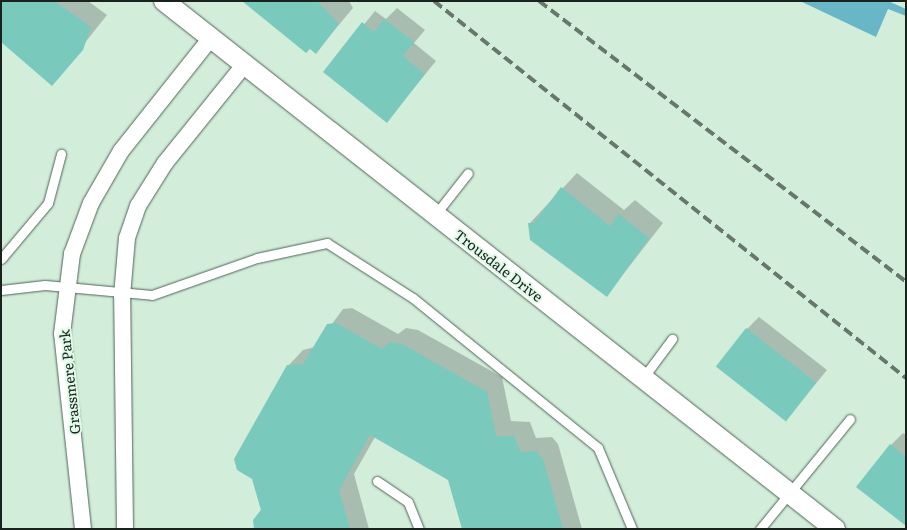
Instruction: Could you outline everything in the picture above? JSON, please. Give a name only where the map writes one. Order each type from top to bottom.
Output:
[{"type":"street","name":"Trousdale Drive","points":[[164,1],[835,529]]},
{"type":"street","name":"Grassmere Park","points":[[83,529],[62,334],[66,287],[75,244],[101,185],[121,151],[211,38]]},
{"type":"street","points":[[125,529],[122,296],[127,238],[148,188],[244,65]]},
{"type":"lane","points":[[1,260],[48,203],[61,154]]},
{"type":"lane","points":[[435,215],[468,173]]},
{"type":"lane","points":[[1,290],[26,285],[66,287],[122,296],[152,295],[257,258],[327,243],[413,298],[598,448],[632,529]]},
{"type":"lane","points":[[643,378],[672,339]]},
{"type":"lane","points":[[760,529],[850,419]]},
{"type":"lane","points":[[377,480],[408,502],[419,529]]},
{"type":"water","points":[[800,1],[888,1],[906,9],[906,16],[888,9],[876,37]]},
{"type":"building","points":[[1,1],[54,1],[91,27],[83,50],[52,86],[1,42]]},
{"type":"building","points":[[242,1],[317,1],[339,24],[316,54],[310,49],[306,53]]},
{"type":"building","points":[[384,19],[414,42],[403,56],[425,74],[387,123],[323,72],[362,22],[374,32]]},
{"type":"building","points":[[561,187],[610,226],[619,214],[649,238],[607,297],[530,240],[528,223],[534,223]]},
{"type":"building","points":[[336,323],[382,349],[390,342],[402,344],[487,392],[496,436],[514,436],[521,452],[536,451],[543,459],[563,529],[462,529],[448,480],[370,435],[339,490],[350,529],[254,529],[253,520],[261,510],[252,479],[237,470],[234,459],[287,365],[303,364],[327,324]]},
{"type":"building","points":[[746,328],[816,383],[786,421],[716,367]]},
{"type":"building","points":[[890,444],[906,457],[906,526],[856,487]]},
{"type":"railway","points":[[434,1],[906,378]]},
{"type":"railway","points":[[539,1],[906,282]]}]
